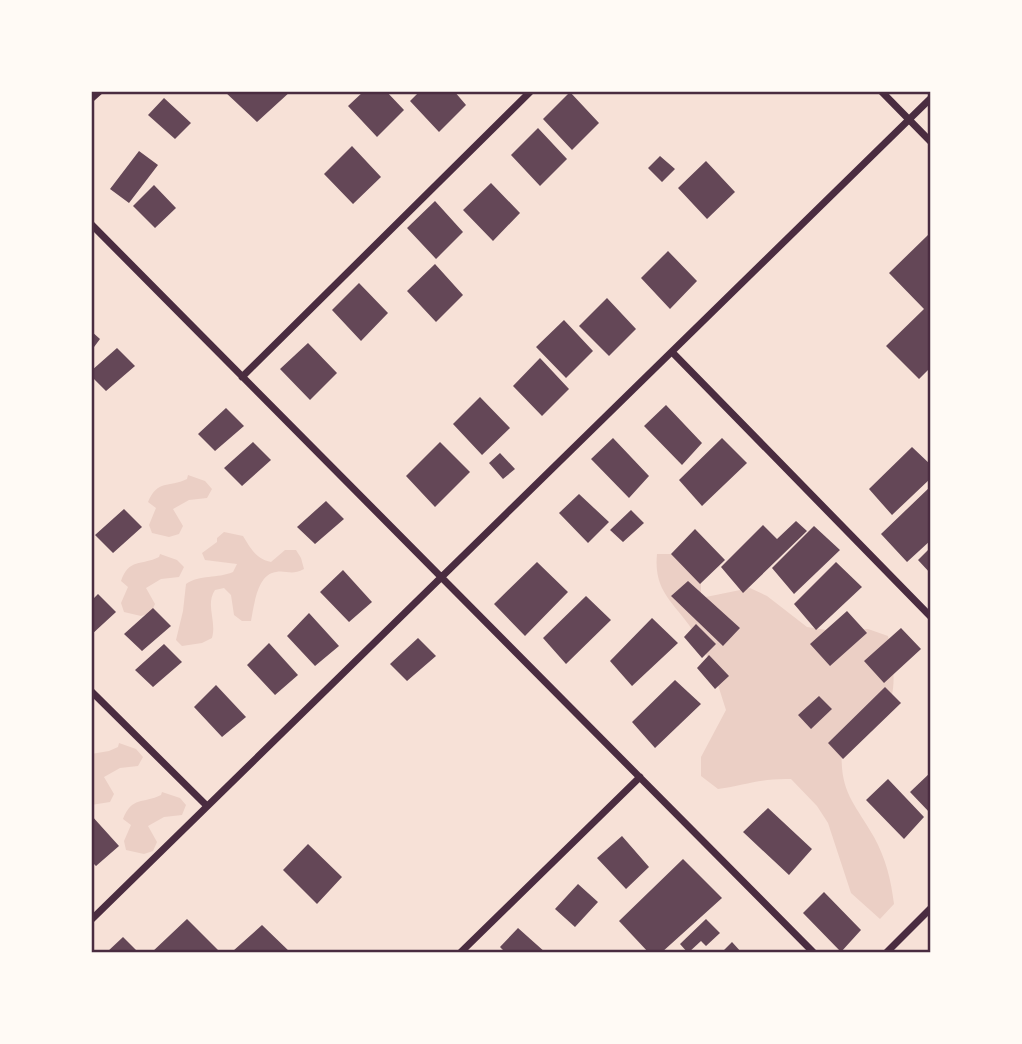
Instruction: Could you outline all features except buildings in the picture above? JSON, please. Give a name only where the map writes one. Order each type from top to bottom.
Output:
[{"type":"street","points":[[91,99],[100,91]]},
{"type":"street","points":[[242,377],[531,91]]},
{"type":"street","points":[[881,91],[931,142]]},
{"type":"street","points":[[91,920],[931,98]]},
{"type":"street","points":[[91,224],[814,953]]},
{"type":"street","points":[[672,352],[931,617]]},
{"type":"street","points":[[91,691],[208,806]]},
{"type":"street","points":[[460,953],[640,777]]},
{"type":"street","points":[[886,953],[931,908]]},
{"type":"shaded area","points":[[188,475],[205,481],[212,489],[207,498],[189,500],[173,509],[183,526],[179,534],[169,537],[152,533],[149,525],[156,508],[148,502],[152,495],[160,487],[187,479]]},
{"type":"shaded area","points":[[224,532],[243,536],[251,549],[266,561],[271,562],[285,550],[296,550],[304,569],[296,572],[276,572],[264,578],[255,599],[251,621],[242,621],[234,615],[231,595],[224,588],[215,590],[211,601],[212,638],[202,643],[182,646],[176,640],[186,584],[197,579],[233,572],[237,564],[205,560],[202,553],[217,542],[217,538]]},
{"type":"shaded area","points":[[160,554],[177,560],[184,567],[179,577],[161,579],[146,588],[155,604],[151,613],[141,616],[124,612],[121,603],[128,587],[121,581],[124,574],[132,566],[153,560]]},
{"type":"shaded area","points":[[657,554],[677,554],[701,579],[701,598],[750,588],[767,596],[807,627],[827,630],[868,629],[888,636],[894,675],[889,704],[875,721],[842,747],[843,775],[849,796],[878,845],[890,878],[894,904],[880,919],[851,893],[828,823],[817,806],[791,779],[718,789],[701,776],[701,757],[726,710],[705,652],[663,589],[657,568]]},
{"type":"shaded area","points":[[119,743],[136,749],[143,757],[138,766],[120,768],[104,777],[114,794],[110,802],[91,805],[91,754],[109,751],[118,747]]},
{"type":"shaded area","points":[[162,792],[180,798],[186,805],[182,815],[164,817],[148,826],[157,842],[153,851],[144,854],[126,850],[124,841],[131,825],[123,819],[126,812],[134,804],[155,798]]}]
